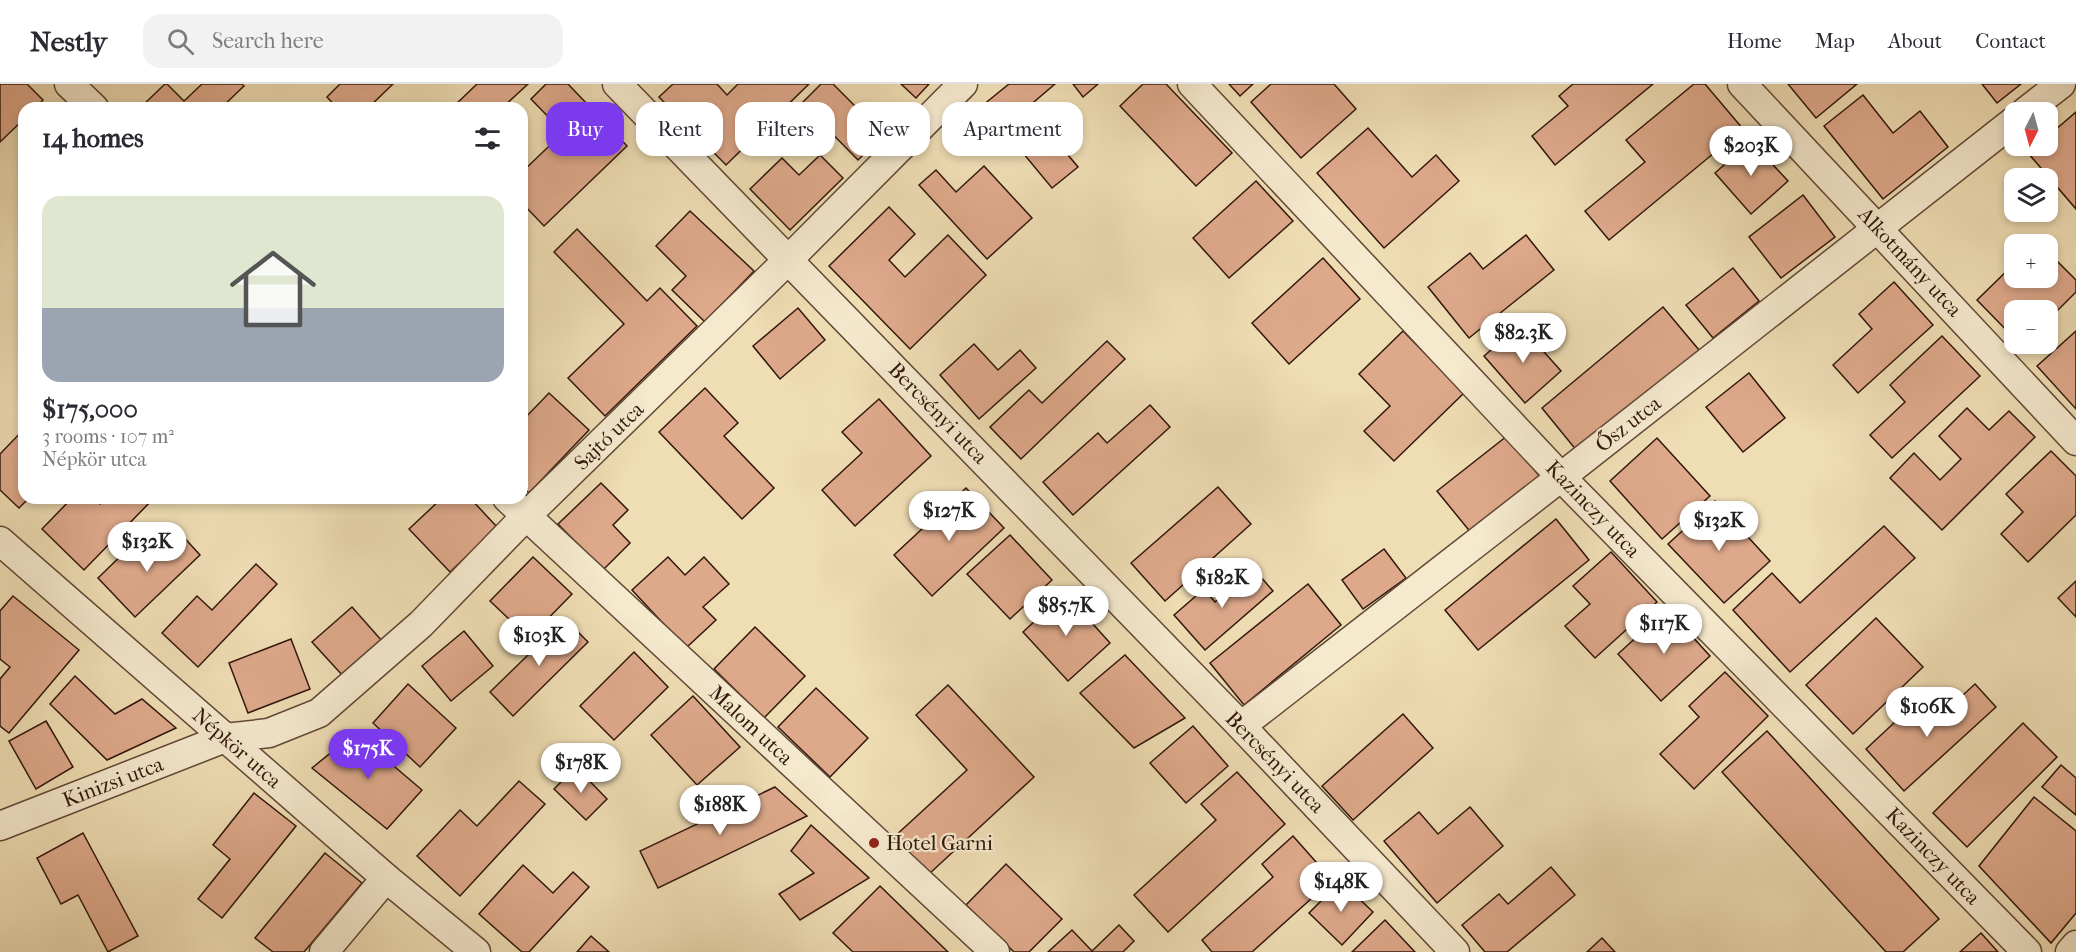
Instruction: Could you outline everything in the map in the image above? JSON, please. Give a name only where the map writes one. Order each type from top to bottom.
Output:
[{"type":"street","points":[[69,84],[88,102]]},
{"type":"street","name":"Bercsényi utca","points":[[617,84],[1240,726],[1455,952]]},
{"type":"street","name":"Sajtó utca","points":[[528,497],[789,259],[963,84]]},
{"type":"street","name":"Kazinczy utca","points":[[1192,84],[1561,477],[2027,952]]},
{"type":"street","name":"Alkotmány utca","points":[[1742,84],[2076,441]]},
{"type":"street","points":[[2038,102],[2061,84]]},
{"type":"street","name":"Ősz utca","points":[[1240,726],[2004,129]]},
{"type":"street","name":"Sajtó utca","points":[[225,738],[269,734],[319,713],[421,624],[517,507]]},
{"type":"street","name":"Malom utca","points":[[517,507],[995,952]]},
{"type":"street","name":"Népkör utca","points":[[0,541],[386,878],[476,952]]},
{"type":"street","name":"Kinizsi utca","points":[[0,826],[225,738]]},
{"type":"street","points":[[324,952],[386,878]]},
{"type":"street","points":[[2070,952],[2076,945]]},
{"type":"building","points":[[0,84],[27,84],[43,100],[41,102],[18,102],[18,125],[0,142]]},
{"type":"building","points":[[165,84],[184,101],[202,84],[242,84],[244,86],[227,102],[146,102]]},
{"type":"building","points":[[340,84],[393,84],[374,102],[332,102],[327,97]]},
{"type":"building","points":[[477,84],[528,84],[508,102],[458,102]]},
{"type":"building","points":[[546,84],[568,84],[585,102],[546,102],[546,115],[531,99]]},
{"type":"building","points":[[673,84],[717,84],[727,95],[738,84],[809,84],[791,102],[735,102],[735,156],[726,165],[717,156],[723,156],[723,102],[664,102],[659,97]]},
{"type":"building","points":[[821,84],[833,84],[851,102],[847,102],[847,149],[835,137],[835,102],[803,102]]},
{"type":"building","points":[[901,84],[929,84],[916,98]]},
{"type":"building","points":[[1009,84],[1055,84],[1034,102],[987,102]]},
{"type":"building","points":[[1073,84],[1098,84],[1083,97]]},
{"type":"building","points":[[1143,84],[1166,84],[1232,153],[1196,186],[1120,106]]},
{"type":"building","points":[[1229,84],[1253,84],[1240,96]]},
{"type":"building","points":[[1271,84],[1334,84],[1356,109],[1301,158],[1251,102]]},
{"type":"building","points":[[1573,84],[1653,84],[1555,165],[1532,136],[1568,106],[1559,96]]},
{"type":"building","points":[[1694,84],[1705,84],[1743,129],[1609,240],[1585,211],[1645,162],[1626,140]]},
{"type":"building","points":[[1788,84],[1857,84],[1816,118]]},
{"type":"building","points":[[1982,84],[2021,84],[1997,103]]},
{"type":"building","points":[[1863,95],[1893,133],[1920,111],[1948,147],[1883,199],[1824,126]]},
{"type":"building","points":[[2076,112],[2076,209],[2058,188],[2058,168],[2041,168],[2031,156],[2058,156],[2058,127]]},
{"type":"building","points":[[1368,128],[1412,177],[1436,155],[1459,181],[1384,248],[1317,173]]},
{"type":"building","points":[[1751,141],[1788,181],[1751,214],[1715,173]]},
{"type":"building","points":[[546,149],[546,156],[617,156],[544,226],[528,209],[528,166]]},
{"type":"building","points":[[821,156],[843,178],[790,230],[750,189],[782,158],[799,175]]},
{"type":"building","points":[[1025,156],[1069,156],[1078,167],[1052,188]]},
{"type":"building","points":[[984,166],[1032,218],[987,259],[919,185],[936,170],[956,192]]},
{"type":"building","points":[[1256,181],[1293,221],[1229,278],[1193,238]]},
{"type":"building","points":[[1803,195],[1835,237],[1781,278],[1749,237]]},
{"type":"building","points":[[889,207],[915,234],[889,260],[905,277],[948,235],[986,275],[910,349],[829,266]]},
{"type":"building","points":[[690,211],[754,271],[705,322],[672,290],[686,276],[656,246]]},
{"type":"building","points":[[577,229],[647,301],[660,288],[697,326],[605,416],[568,378],[624,324],[554,252]]},
{"type":"building","points":[[1526,235],[1554,270],[1469,338],[1428,287],[1470,253],[1483,269]]},
{"type":"building","points":[[1323,258],[1360,299],[1289,364],[1252,323]]},
{"type":"building","points":[[2058,262],[2076,280],[2076,292],[2058,310],[2058,300],[2004,300],[2004,328],[1977,300],[2004,274],[2004,288],[2058,288]]},
{"type":"building","points":[[1733,268],[1759,301],[1713,338],[1686,305]]},
{"type":"building","points":[[1894,282],[1933,325],[1858,393],[1833,365],[1872,329],[1859,314]]},
{"type":"building","points":[[1663,307],[1699,350],[1577,451],[1542,408]]},
{"type":"building","points":[[798,308],[825,340],[780,379],[753,346]]},
{"type":"building","points":[[1520,325],[1561,371],[1525,403],[1484,356]]},
{"type":"building","points":[[1403,331],[1464,393],[1394,461],[1364,431],[1390,406],[1359,374]]},
{"type":"building","points":[[2076,331],[2076,409],[2037,366],[2050,354],[2058,354],[2058,347]]},
{"type":"building","points":[[1942,336],[1980,376],[1892,458],[1870,435],[1905,402],[1890,385]]},
{"type":"building","points":[[1107,341],[1125,359],[1021,459],[990,427],[1029,390],[1042,403]]},
{"type":"building","points":[[974,344],[998,370],[1020,350],[1036,368],[979,419],[940,375]]},
{"type":"building","points":[[1749,373],[1785,418],[1743,452],[1706,407]]},
{"type":"building","points":[[705,388],[738,423],[724,436],[774,488],[742,519],[659,432]]},
{"type":"building","points":[[549,393],[589,430],[529,493],[528,492],[528,415]]},
{"type":"building","points":[[879,399],[931,456],[855,526],[822,490],[862,453],[842,432]]},
{"type":"building","points":[[1150,405],[1170,427],[1073,515],[1043,482],[1098,433],[1107,443]]},
{"type":"building","points":[[1967,408],[1989,430],[2009,411],[2035,437],[1942,530],[1890,478],[1914,453],[1940,480],[1961,459],[1939,436]]},
{"type":"building","points":[[18,435],[18,504],[23,504],[19,508],[0,490],[0,454]]},
{"type":"building","points":[[1507,436],[1541,478],[1472,534],[1437,491]]},
{"type":"building","points":[[1657,438],[1710,496],[1662,539],[1610,481]]},
{"type":"building","points":[[2051,451],[2076,476],[2076,515],[2028,562],[2001,534],[2023,512],[2006,494]]},
{"type":"building","points":[[601,483],[628,510],[613,525],[630,543],[603,570],[558,524]]},
{"type":"building","points":[[1218,487],[1251,524],[1165,601],[1131,563]]},
{"type":"building","points":[[966,488],[1004,528],[932,596],[894,555]]},
{"type":"building","points":[[1715,501],[1770,561],[1724,603],[1668,544]]},
{"type":"building","points":[[66,504],[148,504],[84,570],[42,529]]},
{"type":"building","points":[[436,504],[476,504],[497,527],[450,572],[409,529]]},
{"type":"building","points":[[1556,519],[1589,560],[1478,650],[1445,610]]},
{"type":"building","points":[[1884,526],[1915,558],[1790,672],[1733,610],[1772,573],[1800,603]]},
{"type":"building","points":[[179,532],[200,555],[135,617],[98,578],[132,545],[147,562]]},
{"type":"building","points":[[1010,535],[1052,580],[1010,619],[967,574]]},
{"type":"building","points":[[1384,549],[1406,578],[1363,609],[1342,580]]},
{"type":"building","points":[[1611,552],[1657,602],[1595,658],[1565,626],[1590,604],[1573,586]]},
{"type":"building","points":[[533,557],[572,594],[529,638],[490,601]]},
{"type":"building","points":[[668,557],[685,575],[704,557],[729,584],[703,607],[716,620],[686,648],[632,590]]},
{"type":"building","points":[[256,564],[277,584],[198,667],[162,633],[197,596],[212,610]]},
{"type":"building","points":[[1253,568],[1273,591],[1205,650],[1174,615],[1204,589],[1215,602]]},
{"type":"building","points":[[2076,581],[2076,617],[2058,598]]},
{"type":"building","points":[[1308,584],[1341,625],[1244,705],[1210,663]]},
{"type":"building","points":[[1065,593],[1110,643],[1068,681],[1023,632]]},
{"type":"building","points":[[13,596],[79,650],[9,733],[0,726],[0,679],[10,667],[0,659],[0,611]]},
{"type":"building","points":[[352,607],[382,641],[343,676],[312,642]]},
{"type":"building","points":[[1667,609],[1710,656],[1661,701],[1618,654]]},
{"type":"building","points":[[1876,618],[1923,667],[1853,734],[1806,685]]},
{"type":"building","points":[[565,619],[588,642],[513,716],[490,692]]},
{"type":"building","points":[[755,627],[805,676],[764,718],[714,669]]},
{"type":"building","points":[[464,631],[493,666],[451,701],[422,666]]},
{"type":"building","points":[[291,639],[310,689],[248,713],[229,663]]},
{"type":"building","points":[[634,652],[668,687],[614,740],[580,706]]},
{"type":"building","points":[[1125,655],[1185,718],[1134,748],[1080,693]]},
{"type":"building","points":[[1725,672],[1768,716],[1694,789],[1660,754],[1699,717],[1689,706]]},
{"type":"building","points":[[75,676],[115,714],[142,699],[176,728],[107,760],[50,704]]},
{"type":"building","points":[[408,684],[456,728],[420,767],[373,723]]},
{"type":"building","points":[[1975,684],[1996,707],[1904,791],[1866,749],[1910,708],[1928,727]]},
{"type":"building","points":[[948,685],[1034,777],[928,875],[893,838],[967,770],[916,715]]},
{"type":"building","points":[[816,688],[868,738],[830,777],[778,727]]},
{"type":"building","points":[[693,696],[740,747],[697,785],[651,735]]},
{"type":"building","points":[[1403,714],[1433,748],[1353,820],[1322,786]]},
{"type":"building","points":[[46,721],[73,767],[36,789],[9,741]]},
{"type":"building","points":[[2023,723],[2057,757],[1967,847],[1933,813]]},
{"type":"building","points":[[1193,726],[1228,766],[1186,803],[1150,763]]},
{"type":"building","points":[[1767,731],[1939,919],[1903,952],[1886,952],[1722,772]]},
{"type":"building","points":[[355,733],[422,790],[387,829],[312,768]]},
{"type":"building","points":[[2061,765],[2076,778],[2076,815],[2042,787]]},
{"type":"building","points":[[576,767],[607,799],[586,820],[554,789]]},
{"type":"building","points":[[1237,772],[1285,824],[1168,932],[1134,895],[1216,820],[1201,804]]},
{"type":"building","points":[[519,781],[545,804],[460,896],[417,856],[460,810],[477,826]]},
{"type":"building","points":[[775,787],[807,816],[658,888],[640,851]]},
{"type":"building","points":[[254,793],[296,826],[222,918],[198,899],[230,859],[213,845]]},
{"type":"building","points":[[2034,797],[2076,831],[2076,913],[2051,943],[1979,866]]},
{"type":"building","points":[[1470,807],[1503,846],[1437,903],[1384,841],[1419,812],[1438,834]]},
{"type":"building","points":[[811,825],[869,878],[800,920],[779,894],[814,873],[791,851]]},
{"type":"building","points":[[83,833],[138,936],[108,952],[78,895],[61,904],[37,858]]},
{"type":"building","points":[[1293,836],[1332,880],[1252,952],[1212,952],[1202,940],[1273,877],[1262,864]]},
{"type":"building","points":[[325,853],[362,883],[304,952],[273,952],[255,938]]},
{"type":"building","points":[[1006,864],[1062,919],[1029,952],[1014,952],[966,905]]},
{"type":"building","points":[[523,865],[553,893],[573,872],[589,887],[529,952],[522,952],[479,914]]},
{"type":"building","points":[[1551,867],[1575,895],[1507,952],[1485,952],[1462,925],[1499,894],[1508,904]]},
{"type":"building","points":[[1341,881],[1373,912],[1342,945],[1309,913]]},
{"type":"building","points":[[880,886],[948,952],[853,952],[833,933]]},
{"type":"building","points":[[1385,920],[1415,952],[1352,952]]},
{"type":"building","points":[[1119,925],[1134,941],[1123,952],[1048,952],[1072,930],[1092,951]]},
{"type":"building","points":[[1981,933],[1998,952],[1960,952]]},
{"type":"building","points":[[591,936],[609,952],[577,952]]},
{"type":"building","points":[[1602,938],[1615,952],[1587,952]]},
{"type":"place","name":"Hotel Garni","points":[[874,843]]}]
